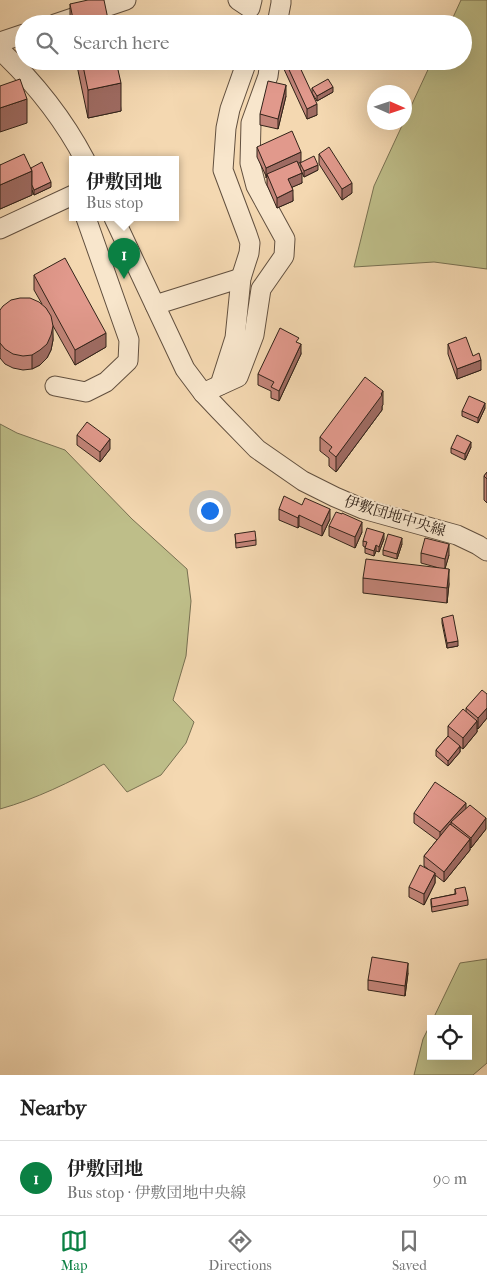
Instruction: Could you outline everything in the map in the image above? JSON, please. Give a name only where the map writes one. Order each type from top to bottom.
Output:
[{"type":"street","points":[[82,15],[126,0]]},
{"type":"street","points":[[279,15],[281,0]]},
{"type":"street","points":[[0,42],[15,37]]},
{"type":"street","points":[[0,50],[15,64]]},
{"type":"street","points":[[20,70],[57,116],[82,156]]},
{"type":"street","points":[[212,389],[235,338],[241,278],[249,253],[250,243],[223,170],[226,128],[230,109],[244,70]]},
{"type":"street","points":[[212,389],[238,377],[254,335],[262,290],[284,256],[285,239],[256,186],[250,163],[251,123],[269,70]]},
{"type":"street","points":[[0,229],[69,197]]},
{"type":"street","points":[[56,386],[86,392],[106,382],[128,361],[129,340],[87,221]]},
{"type":"street","name":"伊敷団地中央線","points":[[115,221],[186,369],[212,389],[231,424],[257,449],[303,481],[335,497],[363,509],[458,535],[487,551]]},
{"type":"street","points":[[156,305],[241,278]]},
{"type":"green space","points":[[461,0],[487,0],[487,269],[434,262],[354,267],[374,186],[400,130],[412,130],[412,104],[428,70],[472,70],[472,15],[454,15]]},
{"type":"green space","points":[[0,424],[17,433],[65,450],[132,519],[187,569],[191,601],[186,656],[173,700],[194,722],[186,743],[161,775],[127,792],[104,764],[53,790],[0,809]]},
{"type":"green space","points":[[487,959],[487,1063],[473,1075],[414,1075],[423,1039],[427,1031],[427,1060],[472,1060],[472,1015],[435,1015],[460,963]]},
{"type":"building","points":[[88,0],[104,0],[107,15],[72,15],[70,4]]},
{"type":"building","points":[[84,70],[118,70],[121,83],[88,90]]},
{"type":"building","points":[[289,70],[301,70],[317,104],[307,109]]},
{"type":"building","points":[[20,79],[27,99],[0,108],[0,86]]},
{"type":"building","points":[[328,79],[333,87],[317,96],[312,88]]},
{"type":"building","points":[[268,81],[286,85],[278,119],[260,114]]},
{"type":"building","points":[[292,131],[301,152],[266,168],[257,147]]},
{"type":"building","points":[[329,147],[352,183],[342,189],[319,154]]},
{"type":"building","points":[[24,154],[32,171],[0,185],[0,165]]},
{"type":"building","points":[[314,156],[318,165],[304,171],[300,163]]},
{"type":"building","points":[[297,161],[302,173],[288,179],[293,190],[277,198],[267,174]]},
{"type":"building","points":[[42,162],[51,182],[34,190],[31,168]]},
{"type":"building","points":[[65,258],[106,333],[75,350],[34,275]]},
{"type":"building","points":[[30,298],[39,302],[51,316],[53,326],[47,344],[32,355],[13,354],[0,343],[0,310],[11,300]]},
{"type":"building","points":[[280,328],[299,338],[296,342],[301,344],[279,391],[271,387],[274,382],[258,374]]},
{"type":"building","points":[[466,337],[473,356],[479,353],[481,360],[457,369],[448,344]]},
{"type":"building","points":[[365,377],[383,391],[382,395],[336,457],[329,451],[332,447],[320,437]]},
{"type":"building","points":[[469,396],[485,403],[478,418],[462,411]]},
{"type":"building","points":[[87,422],[110,439],[100,452],[77,435]]},
{"type":"building","points":[[457,435],[471,442],[465,454],[451,448]]},
{"type":"building","points":[[284,496],[302,505],[305,498],[330,509],[322,526],[299,515],[298,518],[279,509]]},
{"type":"building","points":[[336,512],[362,522],[355,537],[329,526]]},
{"type":"building","points":[[367,528],[384,533],[379,547],[376,545],[374,551],[365,548],[367,542],[363,541]]},
{"type":"building","points":[[255,531],[256,540],[236,543],[235,534]]},
{"type":"building","points":[[388,534],[402,538],[397,554],[383,550]]},
{"type":"building","points":[[425,538],[449,544],[445,559],[421,553]]},
{"type":"building","points":[[366,559],[449,569],[447,588],[363,578]]},
{"type":"building","points":[[453,615],[458,641],[447,643],[442,618]]},
{"type":"building","points":[[482,690],[487,694],[487,708],[478,718],[466,708]]},
{"type":"building","points":[[463,709],[477,721],[463,738],[448,726]]},
{"type":"building","points":[[448,736],[460,746],[448,761],[436,750]]},
{"type":"building","points":[[435,782],[466,803],[440,832],[414,813]]},
{"type":"building","points":[[470,805],[486,818],[471,838],[451,822]]},
{"type":"building","points":[[450,824],[470,839],[444,872],[424,856]]},
{"type":"building","points":[[420,865],[435,873],[424,894],[409,887]]},
{"type":"building","points":[[465,887],[468,900],[432,907],[431,899],[456,894],[455,889]]},
{"type":"building","points":[[372,957],[408,963],[405,986],[368,980]]},
{"type":"place","name":"伊敷団地","points":[[124,279]]}]
